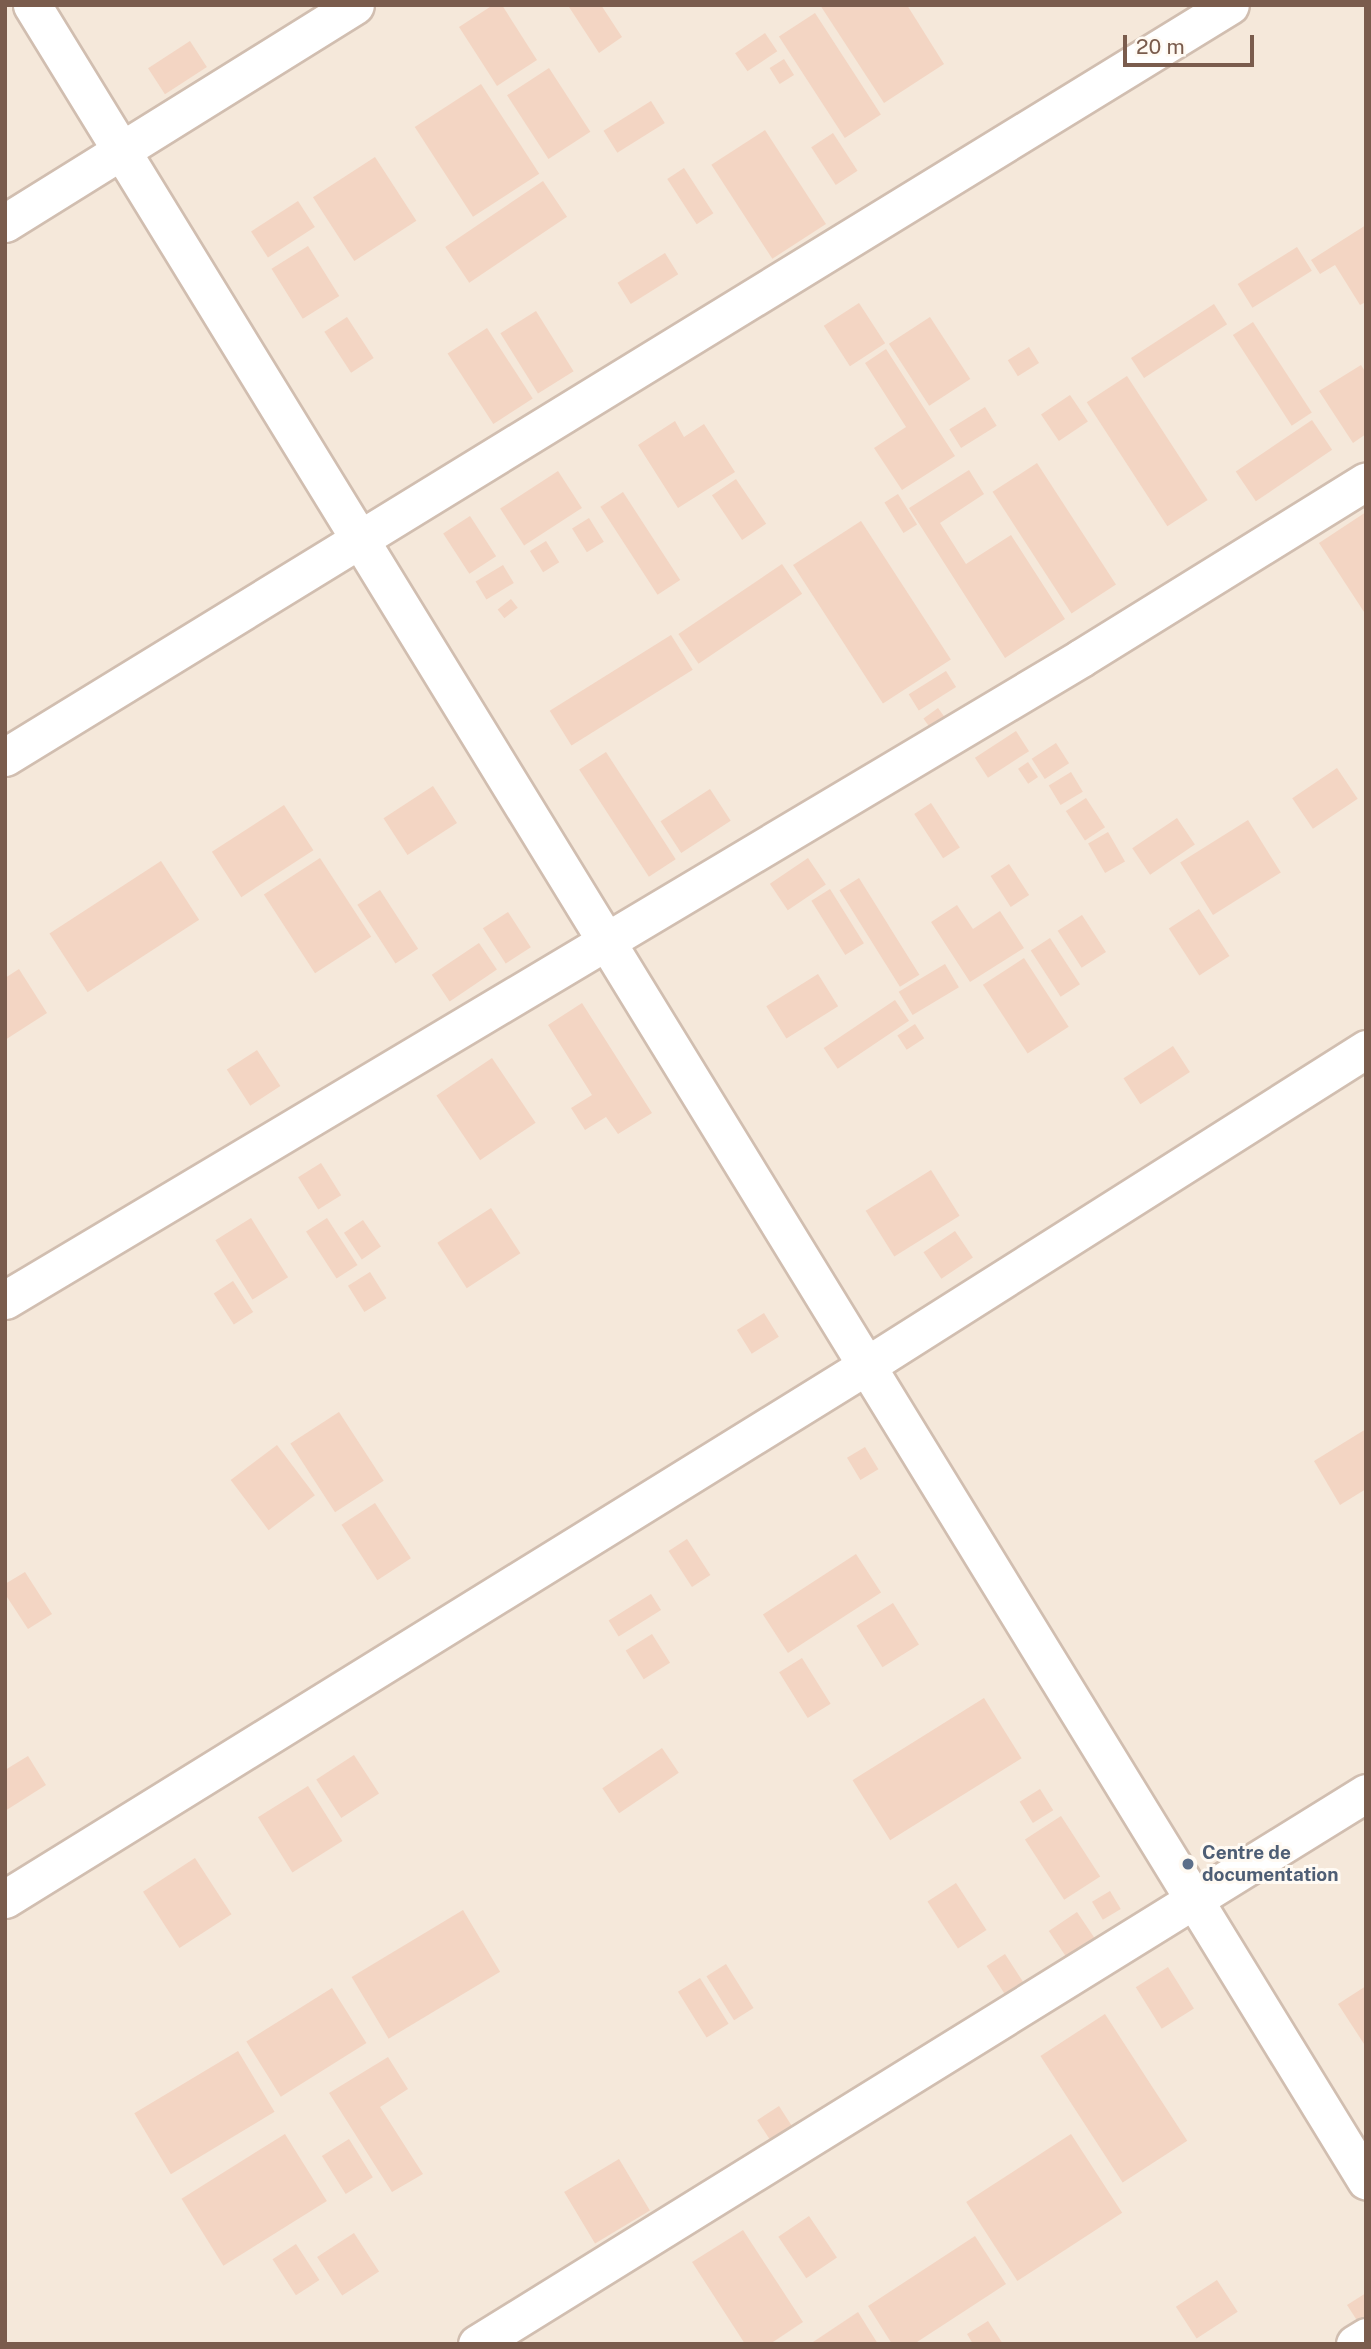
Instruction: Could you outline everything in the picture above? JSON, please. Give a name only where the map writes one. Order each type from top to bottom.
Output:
[{"type":"street","points":[[32,5],[1366,2180]]},
{"type":"street","points":[[5,223],[355,5]]},
{"type":"street","points":[[5,757],[1230,5]]},
{"type":"street","points":[[5,1300],[604,940],[1069,665],[1366,481]]},
{"type":"street","points":[[5,1899],[866,1366],[1366,1049]]},
{"type":"street","points":[[477,2344],[1366,1793]]},
{"type":"street","points":[[1355,2344],[1366,2337]]},
{"type":"shaded area","points":[[5,5],[1366,5],[1366,2344],[5,2344]]},
{"type":"building","points":[[493,5],[502,5],[537,60],[497,86],[459,27]]},
{"type":"building","points":[[601,5],[622,37],[599,53],[569,7]]},
{"type":"building","points":[[820,5],[907,5],[944,64],[884,103]]},
{"type":"building","points":[[815,13],[881,114],[845,138],[779,36]]},
{"type":"building","points":[[765,33],[777,51],[747,71],[735,53]]},
{"type":"building","points":[[190,41],[207,67],[165,94],[148,68]]},
{"type":"building","points":[[784,59],[794,75],[780,84],[770,68]]},
{"type":"building","points":[[549,68],[590,132],[548,159],[507,95]]},
{"type":"building","points":[[481,84],[539,174],[473,217],[415,127]]},
{"type":"building","points":[[651,101],[665,123],[617,153],[604,131]]},
{"type":"building","points":[[765,130],[826,224],[772,259],[711,165]]},
{"type":"building","points":[[833,133],[858,171],[836,185],[811,147]]},
{"type":"building","points":[[375,157],[416,221],[354,261],[313,197]]},
{"type":"building","points":[[684,168],[713,213],[697,224],[667,179]]},
{"type":"building","points":[[543,181],[567,217],[469,283],[445,247]]},
{"type":"building","points":[[298,201],[315,227],[268,257],[251,231]]},
{"type":"building","points":[[1366,225],[1366,302],[1360,305],[1335,265],[1320,274],[1311,260]]},
{"type":"building","points":[[308,246],[339,296],[303,319],[272,269]]},
{"type":"building","points":[[1297,247],[1312,271],[1252,308],[1238,284]]},
{"type":"building","points":[[665,253],[678,274],[631,304],[618,283]]},
{"type":"building","points":[[859,303],[885,343],[850,366],[824,326]]},
{"type":"building","points":[[1214,304],[1227,324],[1144,378],[1131,358]]},
{"type":"building","points":[[536,311],[574,371],[538,393],[500,333]]},
{"type":"building","points":[[347,317],[374,358],[351,373],[324,332]]},
{"type":"building","points":[[930,317],[970,379],[929,406],[889,344]]},
{"type":"building","points":[[1253,322],[1312,413],[1292,426],[1233,335]]},
{"type":"building","points":[[487,328],[533,398],[493,424],[448,354]]},
{"type":"building","points":[[1029,347],[1039,363],[1018,376],[1008,360]]},
{"type":"building","points":[[886,349],[955,456],[902,490],[874,448],[906,427],[865,363]]},
{"type":"building","points":[[1361,365],[1366,373],[1366,434],[1353,443],[1319,391]]},
{"type":"building","points":[[1127,376],[1208,500],[1167,526],[1087,402]]},
{"type":"building","points":[[1070,395],[1088,422],[1059,441],[1041,415]]},
{"type":"building","points":[[985,407],[997,426],[961,448],[949,429]]},
{"type":"building","points":[[1312,420],[1332,450],[1256,501],[1236,471]]},
{"type":"building","points":[[675,421],[684,437],[704,424],[735,472],[678,508],[638,445]]},
{"type":"building","points":[[1037,463],[1116,585],[1072,613],[993,492]]},
{"type":"building","points":[[969,470],[984,494],[940,523],[966,564],[1011,535],[1065,619],[1005,658],[909,508]]},
{"type":"building","points":[[558,471],[582,508],[524,545],[500,509]]},
{"type":"building","points":[[736,479],[766,524],[742,540],[712,495]]},
{"type":"building","points":[[623,492],[680,580],[658,595],[600,507]]},
{"type":"building","points":[[898,494],[917,525],[904,533],[884,502]]},
{"type":"building","points":[[1366,512],[1366,615],[1319,543]]},
{"type":"building","points":[[470,516],[496,556],[469,574],[443,533]]},
{"type":"building","points":[[589,518],[604,542],[587,552],[572,529]]},
{"type":"building","points":[[861,521],[951,659],[883,703],[793,565]]},
{"type":"building","points":[[546,541],[559,562],[543,572],[530,551]]},
{"type":"building","points":[[782,564],[802,594],[699,664],[678,634]]},
{"type":"building","points":[[503,565],[514,583],[486,599],[476,581]]},
{"type":"building","points":[[511,599],[518,608],[504,618],[498,609]]},
{"type":"building","points":[[671,635],[693,670],[571,746],[550,711]]},
{"type":"building","points":[[946,671],[956,687],[919,710],[909,694]]},
{"type":"building","points":[[938,708],[946,719],[932,730],[923,719]]},
{"type":"building","points":[[1016,731],[1029,751],[988,778],[975,758]]},
{"type":"building","points":[[1056,743],[1069,763],[1045,779],[1032,759]]},
{"type":"building","points":[[606,752],[676,859],[649,877],[579,769]]},
{"type":"building","points":[[1028,762],[1038,777],[1028,784],[1018,769]]},
{"type":"building","points":[[1337,768],[1358,799],[1313,829],[1292,798]]},
{"type":"building","points":[[1071,772],[1083,792],[1061,805],[1049,785]]},
{"type":"building","points":[[433,786],[457,823],[407,855],[384,818]]},
{"type":"building","points":[[710,789],[731,821],[681,853],[661,821]]},
{"type":"building","points":[[1086,798],[1105,827],[1085,840],[1066,811]]},
{"type":"building","points":[[931,803],[960,847],[943,858],[914,814]]},
{"type":"building","points":[[284,805],[313,850],[241,897],[212,852]]},
{"type":"building","points":[[1177,818],[1195,845],[1150,875],[1132,848]]},
{"type":"building","points":[[1248,820],[1281,873],[1213,915],[1180,862]]},
{"type":"building","points":[[1108,832],[1125,861],[1105,873],[1088,843]]},
{"type":"building","points":[[320,858],[371,937],[315,973],[264,894]]},
{"type":"building","points":[[808,858],[826,885],[788,910],[770,884]]},
{"type":"building","points":[[161,861],[199,920],[88,992],[49,933]]},
{"type":"building","points":[[1009,864],[1029,895],[1011,907],[991,876]]},
{"type":"building","points":[[859,878],[919,975],[900,987],[839,890]]},
{"type":"building","points":[[830,889],[864,943],[845,955],[811,901]]},
{"type":"building","points":[[380,890],[418,949],[395,963],[357,905]]},
{"type":"building","points":[[957,905],[973,929],[1000,911],[1024,948],[970,982],[931,922]]},
{"type":"building","points":[[1199,909],[1229,956],[1199,976],[1169,929]]},
{"type":"building","points":[[508,912],[531,947],[506,964],[483,928]]},
{"type":"building","points":[[1082,915],[1106,952],[1082,968],[1058,931]]},
{"type":"building","points":[[1050,938],[1080,984],[1061,997],[1031,951]]},
{"type":"building","points":[[479,943],[497,970],[450,1001],[432,975]]},
{"type":"building","points":[[1024,958],[1069,1027],[1028,1053],[983,985]]},
{"type":"building","points":[[945,964],[959,987],[913,1015],[899,992]]},
{"type":"building","points":[[19,969],[47,1013],[5,1040],[5,978]]},
{"type":"building","points":[[818,974],[838,1006],[786,1039],[766,1006]]},
{"type":"building","points":[[895,1000],[909,1021],[838,1069],[824,1048]]},
{"type":"building","points":[[582,1003],[652,1113],[618,1134],[606,1117],[585,1130],[571,1108],[592,1095],[548,1025]]},
{"type":"building","points":[[915,1024],[924,1038],[907,1050],[897,1035]]},
{"type":"building","points":[[1173,1046],[1190,1072],[1140,1104],[1124,1078]]},
{"type":"building","points":[[257,1050],[280,1086],[250,1106],[227,1070]]},
{"type":"building","points":[[492,1058],[536,1123],[480,1160],[436,1095]]},
{"type":"building","points":[[321,1163],[341,1195],[318,1210],[298,1177]]},
{"type":"building","points":[[931,1170],[960,1216],[894,1257],[866,1211]]},
{"type":"building","points":[[491,1208],[520,1253],[467,1288],[437,1243]]},
{"type":"building","points":[[251,1218],[288,1277],[252,1300],[215,1240]]},
{"type":"building","points":[[327,1218],[357,1265],[337,1279],[306,1232]]},
{"type":"building","points":[[363,1220],[381,1247],[362,1259],[344,1233]]},
{"type":"building","points":[[955,1231],[973,1258],[941,1279],[923,1252]]},
{"type":"building","points":[[370,1272],[386,1298],[364,1312],[348,1286]]},
{"type":"building","points":[[233,1281],[253,1312],[234,1325],[214,1294]]},
{"type":"building","points":[[764,1313],[779,1337],[752,1354],[737,1330]]},
{"type":"building","points":[[339,1412],[384,1481],[335,1512],[290,1444]]},
{"type":"building","points":[[1366,1429],[1366,1489],[1340,1505],[1314,1461]]},
{"type":"building","points":[[277,1445],[315,1495],[269,1530],[231,1480]]},
{"type":"building","points":[[865,1447],[878,1469],[860,1480],[847,1458]]},
{"type":"building","points":[[375,1503],[411,1558],[377,1580],[341,1525]]},
{"type":"building","points":[[687,1539],[710,1575],[692,1587],[669,1551]]},
{"type":"building","points":[[856,1554],[881,1593],[788,1653],[763,1614]]},
{"type":"building","points":[[25,1572],[52,1614],[28,1629],[5,1594],[5,1584]]},
{"type":"building","points":[[651,1594],[661,1610],[619,1637],[609,1620]]},
{"type":"building","points":[[893,1603],[919,1645],[882,1667],[857,1626]]},
{"type":"building","points":[[652,1634],[670,1663],[644,1679],[626,1650]]},
{"type":"building","points":[[802,1658],[831,1704],[808,1718],[779,1672]]},
{"type":"building","points":[[984,1698],[1022,1758],[890,1840],[853,1780]]},
{"type":"building","points":[[662,1748],[679,1773],[619,1813],[602,1788]]},
{"type":"building","points":[[354,1755],[379,1794],[341,1818],[316,1780]]},
{"type":"building","points":[[28,1756],[46,1785],[5,1811],[5,1770]]},
{"type":"building","points":[[308,1786],[342,1841],[292,1872],[258,1817]]},
{"type":"building","points":[[1040,1789],[1053,1810],[1033,1823],[1020,1802]]},
{"type":"building","points":[[1061,1816],[1100,1876],[1064,1900],[1025,1839]]},
{"type":"building","points":[[195,1858],[231,1914],[179,1948],[143,1892]]},
{"type":"building","points":[[956,1883],[986,1930],[958,1948],[927,1902]]},
{"type":"building","points":[[1110,1891],[1121,1909],[1103,1920],[1092,1902]]},
{"type":"building","points":[[463,1910],[500,1972],[389,2039],[352,1977]]},
{"type":"building","points":[[1077,1912],[1096,1940],[1068,1959],[1049,1931]]},
{"type":"building","points":[[1005,1954],[1025,1985],[1007,1997],[987,1966]]},
{"type":"building","points":[[726,1964],[754,2008],[734,2020],[706,1976]]},
{"type":"building","points":[[1168,1967],[1194,2009],[1162,2029],[1136,1987]]},
{"type":"building","points":[[700,1978],[729,2024],[707,2038],[678,1992]]},
{"type":"building","points":[[1366,1986],[1366,2047],[1338,2004]]},
{"type":"building","points":[[332,1988],[366,2043],[281,2097],[246,2042]]},
{"type":"building","points":[[1105,2014],[1187,2141],[1123,2183],[1040,2056]]},
{"type":"building","points":[[238,2051],[275,2112],[171,2174],[134,2113]]},
{"type":"building","points":[[388,2057],[408,2089],[380,2107],[423,2174],[392,2192],[329,2093]]},
{"type":"building","points":[[779,2106],[792,2126],[770,2140],[757,2120]]},
{"type":"building","points":[[285,2134],[327,2201],[223,2266],[182,2199]]},
{"type":"building","points":[[1071,2134],[1122,2213],[1017,2281],[966,2202]]},
{"type":"building","points":[[349,2139],[373,2177],[346,2194],[322,2156]]},
{"type":"building","points":[[619,2159],[650,2210],[595,2243],[564,2192]]},
{"type":"building","points":[[809,2216],[837,2257],[806,2278],[778,2237]]},
{"type":"building","points":[[743,2230],[803,2322],[770,2344],[745,2344],[692,2262]]},
{"type":"building","points":[[354,2233],[379,2272],[342,2296],[317,2257]]},
{"type":"building","points":[[975,2236],[1006,2284],[914,2344],[892,2344],[868,2306]]},
{"type":"building","points":[[296,2244],[319,2280],[296,2295],[273,2259]]},
{"type":"building","points":[[1217,2280],[1238,2312],[1197,2339],[1176,2307]]},
{"type":"building","points":[[1366,2293],[1366,2317],[1358,2322],[1347,2305]]},
{"type":"building","points":[[858,2312],[878,2344],[810,2344]]},
{"type":"building","points":[[988,2321],[1003,2344],[973,2344],[967,2334]]},
{"type":"place","name":"Centre de documentation","points":[[1188,1864]]}]
